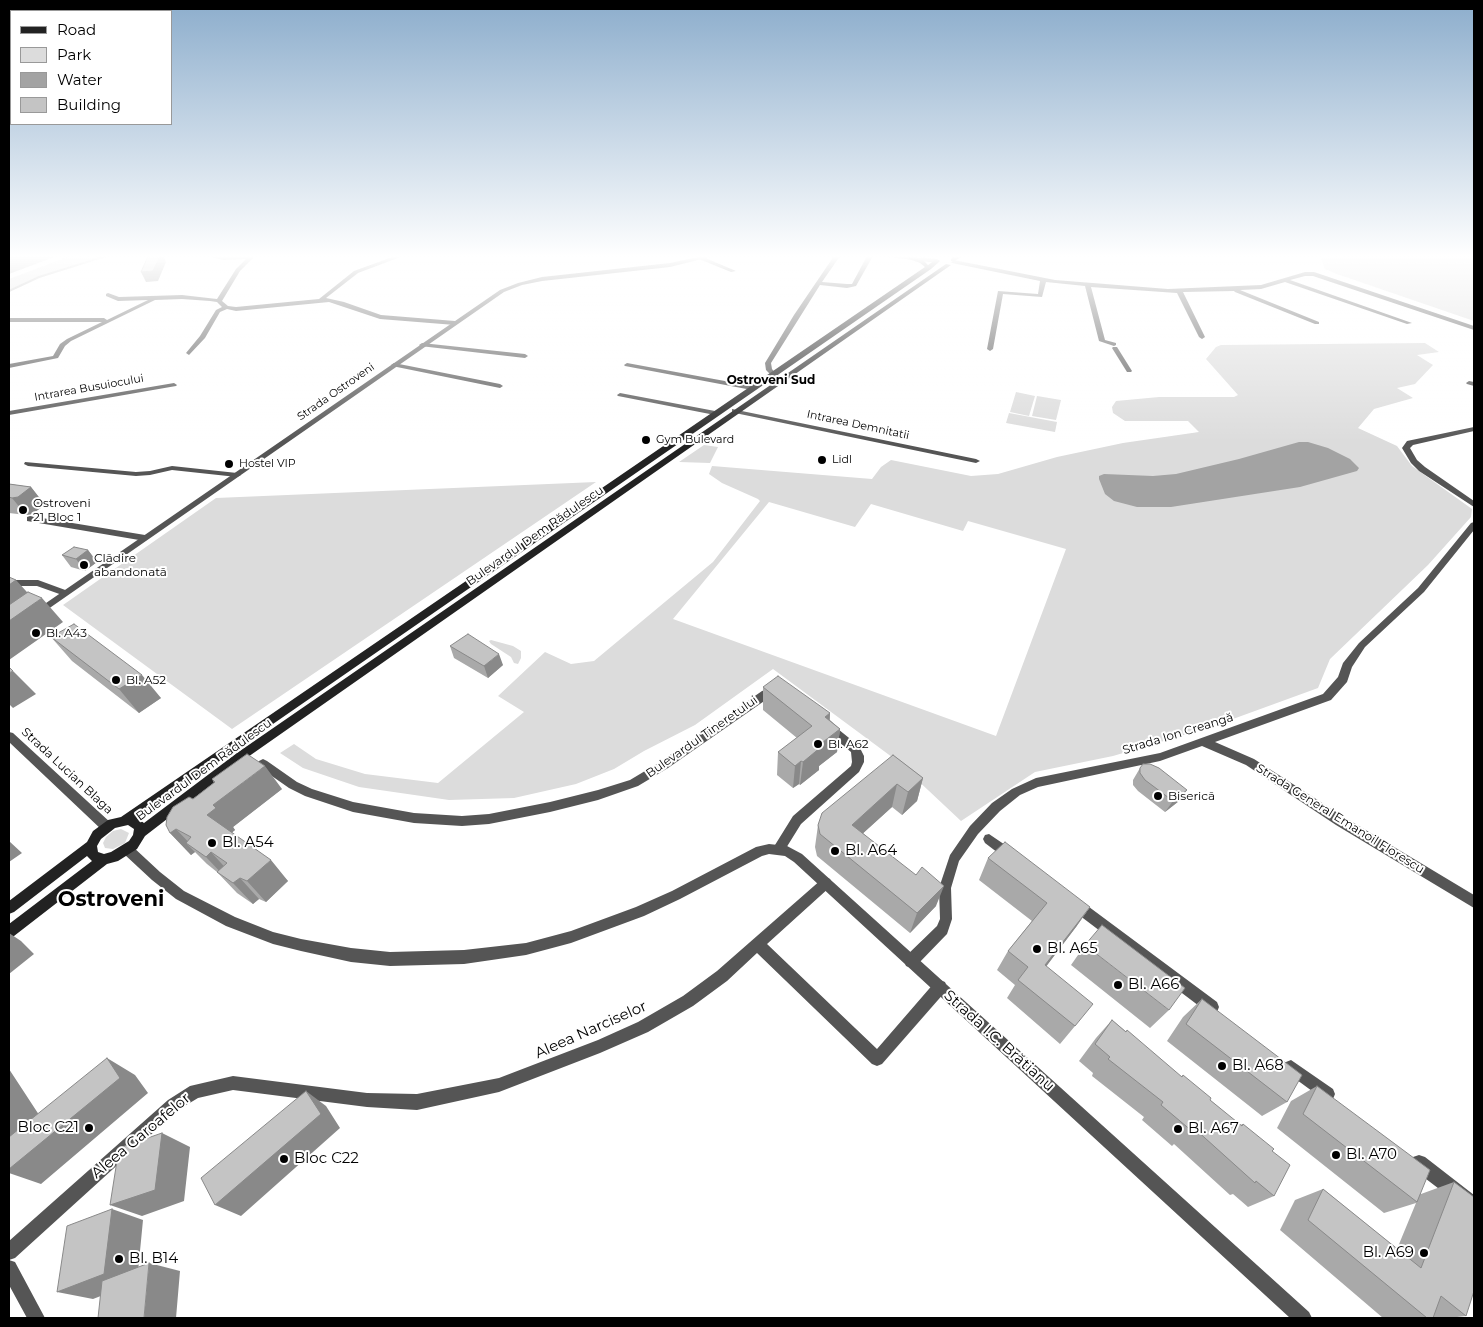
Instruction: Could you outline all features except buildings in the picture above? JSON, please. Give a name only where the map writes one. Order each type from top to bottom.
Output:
[{"type":"main road","name":"Bulevardul Dem Rădulescu","points":[[125,820],[856,318]]},
{"type":"main road","name":"Bulevardul Dem Rădulescu","points":[[140,833],[241,756],[866,318]]},
{"type":"main road","points":[[630,472],[641,477]]},
{"type":"main road","points":[[9,908],[91,846],[97,835],[107,827],[125,820],[138,824],[140,833],[128,850],[114,857],[104,859],[9,932]]},
{"type":"main road","points":[[91,846],[94,856],[104,859]]},
{"type":"street","points":[[9,366],[56,357],[65,343],[112,318]]},
{"type":"street","points":[[189,353],[203,337],[214,318]]},
{"type":"street","points":[[380,318],[455,323]]},
{"type":"street","name":"Strada Ostroveni","points":[[32,616],[463,318]]},
{"type":"street","points":[[773,374],[769,370],[768,363],[794,318]]},
{"type":"street","points":[[990,349],[995,318]]},
{"type":"street","points":[[1096,318],[1102,342],[1114,346],[1129,371]]},
{"type":"street","points":[[1192,318],[1202,337]]},
{"type":"street","points":[[1305,318],[1318,323]]},
{"type":"street","points":[[1394,318],[1409,323]]},
{"type":"street","points":[[1445,318],[1474,328]]},
{"type":"street","points":[[9,320],[108,320]]},
{"type":"street","points":[[422,345],[525,356]]},
{"type":"street","points":[[394,365],[500,386]]},
{"type":"street","points":[[627,365],[752,388]]},
{"type":"street","name":"Intrarea Busuiocului","points":[[9,413],[174,386]]},
{"type":"street","points":[[620,395],[716,413]]},
{"type":"street","name":"Intrarea Demnitatii","points":[[736,411],[976,460]]},
{"type":"street","points":[[1474,429],[1410,443],[1406,448],[1414,461],[1422,469],[1474,505]]},
{"type":"street","points":[[28,464],[136,474],[172,468],[237,475]]},
{"type":"street","points":[[30,519],[145,538]]},
{"type":"street","name":"Strada Ion Creangă","points":[[912,961],[937,936],[946,919],[946,888],[954,859],[974,830],[996,807],[1016,792],[1036,784],[1160,756],[1327,696],[1343,679],[1347,666],[1362,645],[1421,590],[1474,525]]},
{"type":"street","points":[[9,584],[38,583],[65,594]]},
{"type":"street","name":"Bulevardul Tineretului","points":[[263,764],[293,785],[309,793],[353,807],[414,818],[446,821],[489,819],[579,799],[634,783],[664,765],[766,694],[775,691],[785,696]]},
{"type":"street","points":[[128,850],[180,895],[231,922],[272,938],[358,956],[390,959],[464,957],[526,949],[604,926],[646,909],[760,851],[780,849],[797,820],[855,769],[858,762],[855,749],[817,719]]},
{"type":"street","name":"Strada Lucian Blaga","points":[[9,736],[107,827]]},
{"type":"street","name":"Strada General Emanoil Florescu","points":[[1203,742],[1250,762],[1340,821],[1474,902]]},
{"type":"street","points":[[989,840],[1019,862]]},
{"type":"street","name":"Strada I.C. Brătianu","points":[[780,849],[798,858],[826,883],[1303,1318]]},
{"type":"street","name":"Aleea Narciselor","points":[[418,1102],[499,1085],[560,1063],[634,1030],[688,1001],[722,976],[826,883]]},
{"type":"street","points":[[1065,896],[1222,1014]]},
{"type":"street","points":[[758,945],[877,1059],[940,987]]},
{"type":"street","points":[[1277,1056],[1340,1104]]},
{"type":"street","name":"Aleea Garoafelor","points":[[9,1252],[173,1105],[195,1091],[233,1083],[368,1100],[418,1102]]},
{"type":"street","points":[[1411,1157],[1474,1205]]},
{"type":"street","points":[[9,1268],[36,1318]]},
{"type":"green space","points":[[1425,343],[1439,352],[1417,355],[1433,365],[1415,384],[1397,388],[1413,398],[1374,409],[1358,428],[1397,446],[1412,466],[1472,509],[1471,517],[1428,565],[1330,659],[1318,688],[1211,727],[1113,756],[1035,772],[961,821],[896,760],[773,669],[695,725],[614,769],[576,784],[514,798],[449,800],[359,787],[303,768],[280,753],[294,744],[316,759],[365,774],[438,783],[524,712],[498,696],[545,652],[571,664],[594,661],[713,562],[760,501],[722,483],[709,474],[712,466],[872,479],[881,467],[891,460],[971,476],[998,474],[1057,457],[1123,443],[1199,432],[1188,421],[1125,421],[1113,413],[1112,407],[1116,401],[1159,397],[1234,397],[1238,395],[1206,359],[1216,347],[1221,345]],"holes":[[[769,502],[855,527],[871,504],[963,531],[968,521],[1066,549],[996,736],[673,619]]]},
{"type":"green space","points":[[1016,392],[1035,396],[1029,416],[1010,412]]},
{"type":"green space","points":[[1037,396],[1061,400],[1056,420],[1032,416]]},
{"type":"green space","points":[[1009,413],[1057,422],[1055,432],[1006,423]]},
{"type":"green space","points":[[704,445],[718,447],[710,463],[679,462]]},
{"type":"green space","points":[[596,482],[232,729],[63,605],[216,498]]},
{"type":"green space","points":[[489,641],[513,646],[521,651],[521,658],[518,664],[514,663],[511,657],[491,644]]},
{"type":"green space","points":[[121,829],[129,833],[125,843],[113,849],[105,848],[103,843],[106,837],[113,831]]},
{"type":"water","points":[[1299,442],[1308,442],[1328,448],[1350,459],[1359,468],[1357,471],[1300,487],[1171,507],[1137,507],[1114,501],[1105,494],[1099,479],[1099,476],[1104,474],[1153,476],[1176,474]]},
{"type":"place","name":"Gym Bulevard","points":[[646,440]]},
{"type":"place","name":"Lidl","points":[[822,460]]},
{"type":"place","name":"Hostel VIP","points":[[229,464]]},
{"type":"place","name":"Ostroveni 21 Bloc 1","points":[[23,510]]},
{"type":"place","name":"Clădire abandonată","points":[[84,565]]},
{"type":"place","name":"Bl. A43","points":[[36,633]]},
{"type":"place","name":"Bl. A52","points":[[116,680]]},
{"type":"place","name":"Bl. A62","points":[[818,744]]},
{"type":"place","name":"Biserică","points":[[1158,796]]},
{"type":"place","name":"Bl. A54","points":[[212,843]]},
{"type":"place","name":"Bl. A64","points":[[835,851]]},
{"type":"place","name":"Bl. A65","points":[[1037,949]]},
{"type":"place","name":"Bl. A66","points":[[1118,985]]},
{"type":"place","name":"Bl. A68","points":[[1222,1066]]},
{"type":"place","name":"Bloc C21","points":[[89,1128]]},
{"type":"place","name":"Bl. A67","points":[[1178,1129]]},
{"type":"place","name":"Bl. A70","points":[[1336,1155]]},
{"type":"place","name":"Bloc C22","points":[[284,1159]]},
{"type":"place","name":"Bl. A69","points":[[1424,1253]]},
{"type":"place","name":"Bl. B14","points":[[119,1259]]},
{"type":"district","name":"Ostroveni Sud","points":[[771,380]]},
{"type":"district","name":"Ostroveni","points":[[111,900]]}]
